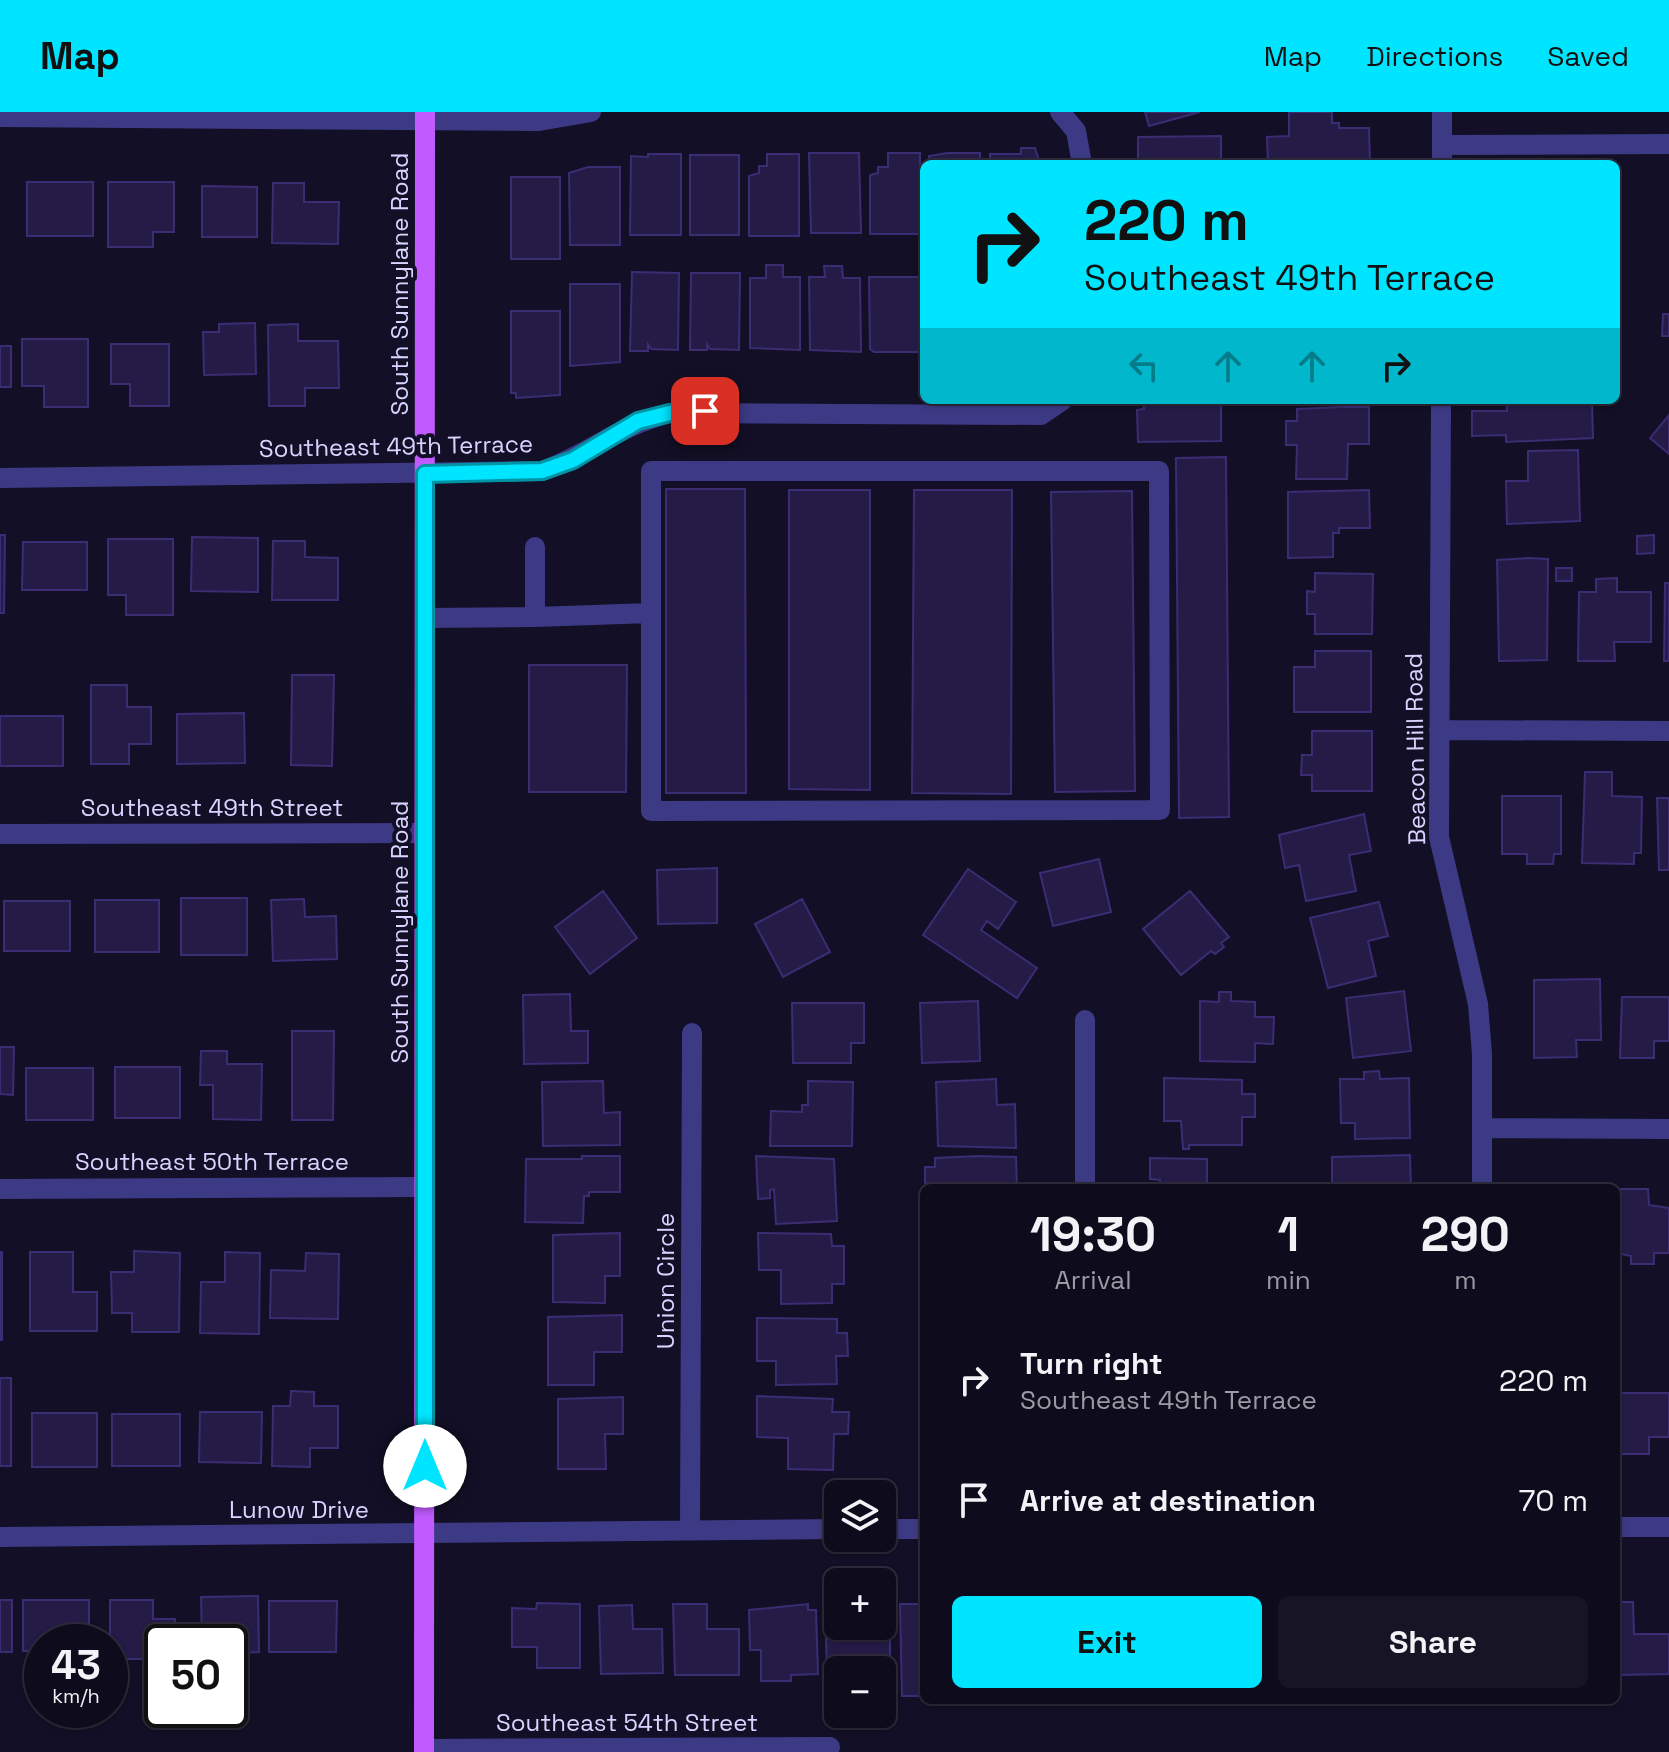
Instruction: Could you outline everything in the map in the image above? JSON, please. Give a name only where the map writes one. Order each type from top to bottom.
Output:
[{"type":"main road","name":"South Sunnylane Road","points":[[424,1750],[425,115]]},
{"type":"street","points":[[0,117],[425,115],[539,121],[591,112]]},
{"type":"street","points":[[1060,112],[1076,131],[1081,160]]},
{"type":"street","points":[[1442,112],[1442,154],[1669,144]]},
{"type":"street","name":"Southeast 49th Terrace","points":[[0,478],[542,471],[573,460],[638,421],[670,413],[1041,415],[1057,404]]},
{"type":"street","name":"Beacon Hill Road","points":[[1441,404],[1439,837],[1478,1004],[1482,1184]]},
{"type":"street","points":[[651,471],[1159,471],[1160,810],[651,811],[651,613],[651,471]]},
{"type":"street","points":[[535,547],[535,617]]},
{"type":"street","points":[[425,618],[651,613]]},
{"type":"street","points":[[1439,730],[1669,731]]},
{"type":"street","name":"Southeast 49th Street","points":[[0,834],[425,833]]},
{"type":"street","points":[[1085,1020],[1085,1184]]},
{"type":"street","name":"Union Circle","points":[[690,1530],[692,1033]]},
{"type":"street","points":[[1482,1128],[1669,1129]]},
{"type":"street","name":"Southeast 50th Terrace","points":[[0,1189],[425,1187]]},
{"type":"street","points":[[1620,1527],[1669,1527]]},
{"type":"street","name":"Lunow Drive","points":[[0,1537],[824,1529]]},
{"type":"street","points":[[896,1529],[920,1529]]},
{"type":"street","name":"Southeast 54th Street","points":[[424,1750],[830,1747]]},
{"type":"building","points":[[1145,112],[1200,112],[1149,126]]},
{"type":"building","points":[[1289,112],[1332,112],[1332,123],[1339,123],[1339,128],[1369,128],[1370,160],[1268,160],[1267,137],[1289,136]]},
{"type":"building","points":[[1221,136],[1221,160],[1138,160],[1138,137]]},
{"type":"building","points":[[1021,148],[1035,148],[1039,160],[990,160],[990,154],[1021,154]]},
{"type":"building","points":[[809,153],[859,153],[861,233],[811,233]]},
{"type":"building","points":[[888,153],[920,153],[920,234],[870,234],[870,175],[878,173],[878,167],[888,167]]},
{"type":"building","points":[[980,153],[980,160],[929,160],[929,156]]},
{"type":"building","points":[[648,154],[681,154],[681,235],[630,235],[631,156],[648,157]]},
{"type":"building","points":[[767,154],[799,154],[799,236],[749,236],[749,176],[759,173],[759,166],[767,166]]},
{"type":"building","points":[[690,155],[739,155],[739,235],[690,235]]},
{"type":"building","points":[[588,167],[620,167],[620,245],[570,245],[569,173]]},
{"type":"building","points":[[511,177],[560,177],[560,259],[511,259]]},
{"type":"building","points":[[27,182],[93,182],[93,236],[27,236]]},
{"type":"building","points":[[108,182],[174,182],[174,232],[153,232],[153,247],[108,247]]},
{"type":"building","points":[[273,183],[304,183],[304,202],[339,202],[338,244],[272,243]]},
{"type":"building","points":[[202,186],[257,187],[257,237],[202,237]]},
{"type":"building","points":[[766,265],[783,265],[783,277],[800,277],[800,350],[750,348],[750,278],[766,278]]},
{"type":"building","points":[[824,266],[842,266],[843,278],[860,278],[861,352],[810,350],[809,277],[825,277]]},
{"type":"building","points":[[632,272],[679,273],[678,350],[651,349],[648,344],[648,351],[630,351]]},
{"type":"building","points":[[691,273],[740,273],[739,350],[710,349],[707,344],[707,350],[690,350]]},
{"type":"building","points":[[869,277],[920,277],[920,352],[874,352],[870,349]]},
{"type":"building","points":[[570,284],[620,284],[620,362],[570,366]]},
{"type":"building","points":[[511,311],[560,311],[560,395],[516,398],[516,393],[511,393]]},
{"type":"building","points":[[1663,314],[1669,314],[1669,336],[1662,336]]},
{"type":"building","points":[[255,323],[256,374],[204,375],[203,332],[219,332],[219,324]]},
{"type":"building","points":[[298,324],[298,341],[338,341],[339,388],[305,388],[305,406],[269,406],[268,325]]},
{"type":"building","points":[[22,339],[88,339],[88,407],[44,407],[44,386],[22,386]]},
{"type":"building","points":[[111,344],[169,344],[169,406],[130,406],[130,384],[111,384]]},
{"type":"building","points":[[0,346],[11,346],[11,387],[0,387]]},
{"type":"building","points":[[1143,404],[1221,404],[1221,441],[1138,442],[1137,410],[1144,409]]},
{"type":"building","points":[[1507,404],[1592,404],[1593,438],[1506,442],[1506,435],[1472,436],[1472,411],[1507,411]]},
{"type":"building","points":[[1369,407],[1369,444],[1348,444],[1347,479],[1296,479],[1297,445],[1286,445],[1286,421],[1297,421],[1297,409]]},
{"type":"building","points":[[1669,415],[1669,454],[1650,438]]},
{"type":"building","points":[[1578,450],[1580,521],[1507,524],[1506,481],[1528,481],[1528,451]]},
{"type":"building","points":[[1226,457],[1229,817],[1179,818],[1176,458]]},
{"type":"building","points":[[666,489],[745,489],[746,793],[666,793]]},
{"type":"building","points":[[789,490],[870,490],[870,790],[789,789]]},
{"type":"building","points":[[914,490],[1012,490],[1011,794],[912,793]]},
{"type":"building","points":[[1369,490],[1370,528],[1339,528],[1339,533],[1333,533],[1333,557],[1288,558],[1288,492]]},
{"type":"building","points":[[1132,491],[1135,791],[1055,792],[1051,492]]},
{"type":"building","points":[[0,535],[5,535],[4,613],[0,613]]},
{"type":"building","points":[[1654,535],[1654,553],[1637,554],[1637,536]]},
{"type":"building","points":[[192,537],[258,538],[258,592],[191,591]]},
{"type":"building","points":[[108,539],[173,539],[173,615],[126,615],[126,595],[108,595]]},
{"type":"building","points":[[273,541],[305,541],[305,557],[338,558],[338,600],[272,600]]},
{"type":"building","points":[[23,542],[87,542],[87,590],[22,590]]},
{"type":"building","points":[[1548,559],[1547,660],[1499,661],[1497,560]]},
{"type":"building","points":[[1556,568],[1572,568],[1572,581],[1556,581]]},
{"type":"building","points":[[1315,573],[1373,574],[1372,634],[1315,634],[1315,614],[1307,614],[1307,591],[1315,592]]},
{"type":"building","points":[[1617,578],[1617,592],[1651,592],[1651,642],[1614,642],[1615,661],[1578,661],[1579,592],[1596,592],[1596,579]]},
{"type":"building","points":[[1665,583],[1669,583],[1669,661],[1664,661]]},
{"type":"building","points":[[1315,651],[1371,651],[1371,712],[1294,712],[1294,667],[1315,667]]},
{"type":"building","points":[[529,665],[627,665],[626,792],[529,792]]},
{"type":"building","points":[[292,675],[334,675],[332,766],[291,765]]},
{"type":"building","points":[[91,685],[127,685],[127,707],[151,707],[151,744],[129,744],[129,764],[91,764]]},
{"type":"building","points":[[244,713],[245,763],[177,764],[177,714]]},
{"type":"building","points":[[0,716],[63,716],[63,766],[0,766]]},
{"type":"building","points":[[1312,731],[1372,731],[1372,791],[1312,791],[1312,775],[1301,775],[1302,755],[1312,755]]},
{"type":"building","points":[[1585,772],[1612,772],[1612,796],[1642,797],[1641,853],[1634,853],[1634,864],[1582,863]]},
{"type":"building","points":[[1502,796],[1561,796],[1561,854],[1554,854],[1553,864],[1527,864],[1527,854],[1502,854]]},
{"type":"building","points":[[1657,798],[1669,798],[1669,870],[1659,870]]},
{"type":"building","points":[[1364,814],[1371,851],[1349,855],[1356,891],[1306,901],[1299,865],[1285,868],[1279,835]]},
{"type":"building","points":[[1099,859],[1111,912],[1053,926],[1040,873]]},
{"type":"building","points":[[717,868],[717,923],[658,924],[657,870]]},
{"type":"building","points":[[968,869],[1016,902],[998,929],[987,921],[981,930],[1037,968],[1017,998],[923,935]]},
{"type":"building","points":[[603,891],[637,938],[590,974],[555,927]]},
{"type":"building","points":[[1190,891],[1229,937],[1221,943],[1224,947],[1215,954],[1211,951],[1181,975],[1143,929]]},
{"type":"building","points":[[181,898],[247,898],[247,955],[181,955]]},
{"type":"building","points":[[304,899],[305,917],[336,916],[337,959],[273,961],[271,900]]},
{"type":"building","points":[[802,899],[830,952],[783,977],[755,924]]},
{"type":"building","points":[[95,900],[159,900],[159,952],[95,952]]},
{"type":"building","points":[[4,901],[70,901],[70,951],[4,951]]},
{"type":"building","points":[[1379,902],[1388,936],[1368,941],[1376,976],[1328,988],[1310,918]]},
{"type":"building","points":[[1600,979],[1601,1040],[1576,1040],[1577,1057],[1534,1058],[1534,980]]},
{"type":"building","points":[[1404,991],[1411,1051],[1353,1058],[1346,998]]},
{"type":"building","points":[[1219,992],[1231,992],[1231,1001],[1255,1002],[1255,1017],[1274,1017],[1273,1044],[1255,1043],[1255,1062],[1200,1061],[1200,1001],[1219,1002]]},
{"type":"building","points":[[570,994],[571,1031],[588,1031],[588,1063],[524,1064],[523,995]]},
{"type":"building","points":[[1622,997],[1669,997],[1669,1041],[1654,1041],[1654,1058],[1620,1058]]},
{"type":"building","points":[[978,1001],[980,1061],[922,1063],[920,1003]]},
{"type":"building","points":[[792,1003],[864,1003],[864,1043],[851,1043],[851,1063],[793,1063]]},
{"type":"building","points":[[292,1031],[334,1031],[333,1120],[292,1120]]},
{"type":"building","points":[[0,1047],[14,1047],[13,1095],[0,1094]]},
{"type":"building","points":[[201,1051],[227,1051],[227,1064],[262,1064],[261,1120],[213,1119],[213,1085],[200,1085]]},
{"type":"building","points":[[115,1067],[180,1067],[180,1118],[115,1118]]},
{"type":"building","points":[[26,1068],[93,1068],[93,1120],[26,1120]]},
{"type":"building","points":[[1379,1071],[1380,1079],[1409,1078],[1410,1138],[1355,1139],[1355,1123],[1341,1123],[1340,1079],[1364,1079],[1364,1072]]},
{"type":"building","points":[[1164,1078],[1242,1080],[1242,1094],[1255,1094],[1255,1117],[1242,1117],[1242,1145],[1189,1145],[1189,1149],[1183,1149],[1181,1121],[1164,1121]]},
{"type":"building","points":[[996,1079],[997,1105],[1015,1104],[1016,1148],[938,1146],[936,1082]]},
{"type":"building","points":[[603,1081],[604,1113],[620,1112],[620,1145],[543,1146],[542,1082]]},
{"type":"building","points":[[808,1081],[853,1082],[852,1146],[770,1146],[771,1111],[802,1112],[802,1105],[808,1105]]},
{"type":"building","points":[[1410,1155],[1411,1184],[1332,1184],[1332,1157]]},
{"type":"building","points":[[582,1156],[620,1156],[620,1192],[589,1192],[589,1196],[584,1196],[583,1223],[525,1222],[526,1159],[582,1159]]},
{"type":"building","points":[[756,1156],[834,1159],[837,1221],[776,1224],[774,1189],[770,1190],[770,1198],[758,1199]]},
{"type":"building","points":[[1016,1157],[1017,1184],[925,1183],[925,1167],[935,1167],[935,1158]]},
{"type":"building","points":[[1150,1158],[1207,1159],[1207,1184],[1160,1184],[1160,1180],[1150,1179]]},
{"type":"building","points":[[1620,1189],[1648,1189],[1649,1205],[1669,1208],[1669,1253],[1654,1253],[1654,1264],[1631,1264],[1631,1256],[1620,1254]]},
{"type":"building","points":[[620,1233],[620,1276],[605,1276],[605,1303],[553,1302],[553,1235]]},
{"type":"building","points":[[758,1233],[831,1234],[832,1246],[844,1246],[844,1284],[832,1284],[832,1303],[781,1304],[781,1270],[759,1270]]},
{"type":"building","points":[[134,1251],[180,1253],[179,1332],[132,1332],[132,1313],[112,1313],[111,1272],[134,1272]]},
{"type":"building","points":[[2,1252],[2,1340],[0,1340]]},
{"type":"building","points":[[30,1252],[73,1252],[73,1292],[97,1292],[97,1331],[30,1331]]},
{"type":"building","points":[[225,1252],[260,1253],[259,1334],[200,1333],[201,1282],[225,1282]]},
{"type":"building","points":[[306,1253],[339,1254],[338,1319],[270,1318],[271,1270],[305,1271]]},
{"type":"building","points":[[622,1315],[622,1352],[594,1352],[594,1385],[548,1385],[548,1317]]},
{"type":"building","points":[[757,1318],[837,1319],[837,1333],[847,1333],[848,1356],[836,1356],[837,1384],[776,1385],[776,1361],[757,1361]]},
{"type":"building","points":[[0,1378],[11,1378],[11,1466],[0,1466]]},
{"type":"building","points":[[291,1391],[314,1392],[314,1406],[338,1406],[338,1448],[310,1448],[310,1467],[272,1466],[273,1406],[290,1406]]},
{"type":"building","points":[[1620,1393],[1669,1393],[1669,1437],[1649,1437],[1649,1454],[1620,1454]]},
{"type":"building","points":[[757,1396],[833,1399],[832,1412],[849,1412],[848,1434],[834,1434],[833,1470],[788,1469],[788,1438],[757,1437]]},
{"type":"building","points":[[623,1397],[623,1434],[605,1434],[606,1469],[558,1469],[558,1399]]},
{"type":"building","points":[[200,1412],[262,1412],[261,1463],[199,1462]]},
{"type":"building","points":[[32,1413],[97,1413],[97,1467],[32,1467]]},
{"type":"building","points":[[112,1414],[180,1414],[180,1466],[112,1466]]},
{"type":"building","points":[[258,1596],[259,1652],[248,1652],[248,1624],[202,1624],[201,1597]]},
{"type":"building","points":[[0,1600],[12,1600],[12,1652],[0,1652]]},
{"type":"building","points":[[23,1600],[89,1600],[89,1624],[24,1624],[23,1651]]},
{"type":"building","points":[[110,1600],[153,1600],[153,1619],[175,1619],[175,1624],[144,1624],[144,1659],[128,1659],[128,1624],[110,1624]]},
{"type":"building","points":[[269,1601],[337,1601],[336,1652],[269,1652]]},
{"type":"building","points":[[1620,1602],[1633,1602],[1634,1634],[1669,1634],[1669,1674],[1620,1675]]},
{"type":"building","points":[[537,1603],[580,1604],[580,1668],[537,1668],[537,1647],[512,1647],[512,1608],[536,1609]]},
{"type":"building","points":[[673,1604],[707,1604],[707,1629],[739,1629],[739,1675],[675,1675]]},
{"type":"building","points":[[808,1604],[808,1610],[816,1610],[818,1674],[791,1675],[791,1681],[761,1681],[761,1650],[750,1650],[749,1610]]},
{"type":"building","points":[[900,1604],[920,1604],[920,1696],[902,1696]]},
{"type":"building","points":[[632,1605],[633,1629],[662,1629],[663,1673],[601,1674],[599,1606]]},
{"type":"building","points":[[826,1640],[890,1640],[890,1656],[827,1656]]},
{"type":"route","points":[[425,1466],[425,474],[542,471],[573,460],[603,439],[638,421],[670,413],[705,411]]}]
